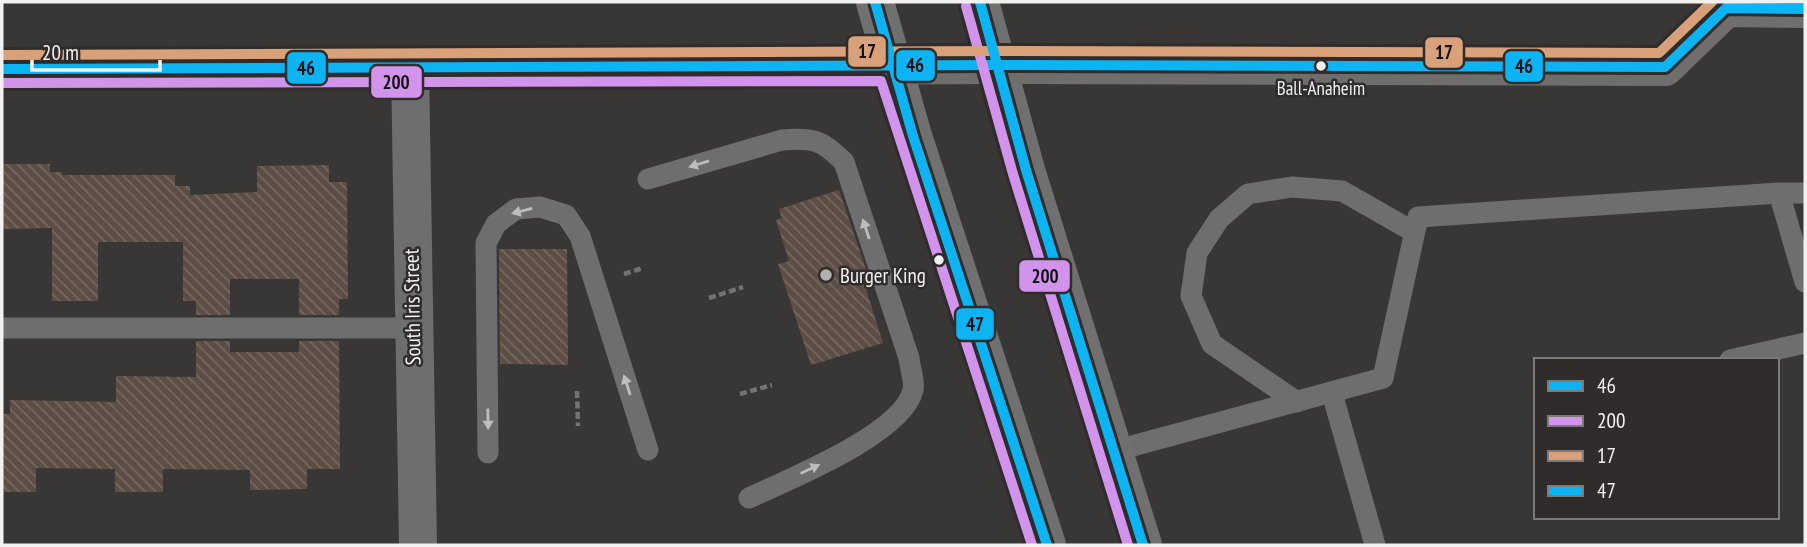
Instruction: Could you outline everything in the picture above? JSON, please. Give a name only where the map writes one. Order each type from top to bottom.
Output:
[{"type":"main road","points":[[876,2],[891,67],[1047,545]]},
{"type":"main road","points":[[980,2],[1026,170],[1143,545]]},
{"type":"main road","points":[[2,69],[997,65],[1665,67],[1724,4],[1805,9]]},
{"type":"street","name":"South Iris Street","points":[[410,68],[412,328],[418,545]]},
{"type":"lane","points":[[648,179],[782,140],[800,138],[825,142],[844,162],[909,358],[913,390],[904,409],[888,425],[832,459],[748,498]]},
{"type":"lane","points":[[1297,402],[1212,344],[1196,308],[1191,296],[1197,253],[1219,219],[1248,194],[1292,187],[1342,191],[1414,232]]},
{"type":"lane","points":[[1779,193],[1805,282]]},
{"type":"lane","points":[[1114,451],[1383,378],[1418,217],[1805,193]]},
{"type":"lane","points":[[488,453],[486,243],[496,224],[516,209],[540,207],[566,215],[580,236],[648,450]]},
{"type":"lane","points":[[2,328],[412,328]]},
{"type":"lane","points":[[1739,358],[1805,344]]},
{"type":"lane","points":[[1332,393],[1375,545]]},
{"type":"path","points":[[709,298],[743,287]]},
{"type":"path","points":[[740,394],[772,385]]},
{"type":"path","points":[[577,391],[578,426]]},
{"type":"building","points":[[2,164],[50,164],[50,172],[62,172],[62,175],[175,175],[175,186],[190,186],[190,195],[257,192],[257,166],[329,165],[329,182],[347,182],[348,299],[339,299],[339,315],[299,315],[299,279],[230,279],[230,315],[196,315],[196,301],[183,301],[183,242],[98,242],[98,301],[52,301],[52,228],[2,229]]},
{"type":"building","name":"Burger King","points":[[839,190],[872,287],[866,289],[883,343],[811,365],[778,264],[789,261],[776,220],[782,218],[779,209]]},
{"type":"building","points":[[499,249],[567,249],[568,365],[500,364]]},
{"type":"building","points":[[196,341],[230,341],[230,352],[299,352],[299,341],[339,341],[340,469],[307,469],[307,489],[250,490],[250,470],[163,469],[163,492],[115,492],[115,469],[36,468],[36,492],[2,492],[2,414],[10,414],[10,400],[116,402],[116,376],[196,377]]},
{"type":"transit line","name":"47","points":[[875,2],[913,136],[1047,545]]},
{"type":"transit line","name":"47","points":[[980,2],[1026,170],[1143,545]]},
{"type":"transit line","name":"17","points":[[2,55],[997,51],[1659,53],[1712,2]]},
{"type":"transit line","name":"200","points":[[966,6],[1013,174],[1128,545]]},
{"type":"transit line","name":"46","points":[[2,69],[997,65],[1665,67],[1726,8],[1805,9]]},
{"type":"transit line","name":"200","points":[[2,83],[881,81],[1032,545]]},
{"type":"place","name":"Ball-Anaheim","points":[[1321,66]]},
{"type":"place","name":"Burger King","points":[[826,275]]}]
